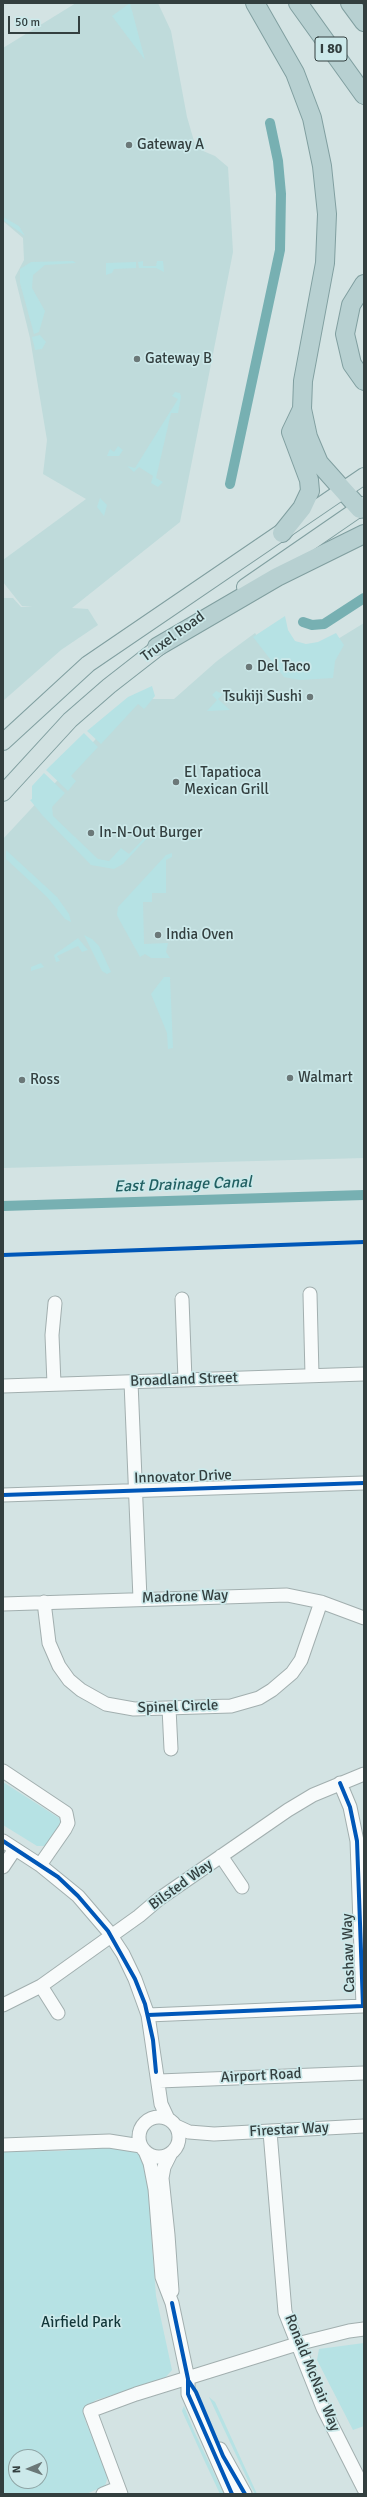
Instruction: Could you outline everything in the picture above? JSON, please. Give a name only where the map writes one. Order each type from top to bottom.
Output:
[{"type":"highway","points":[[255,3],[295,73],[312,118],[322,166],[327,214],[325,262],[310,353],[303,381],[302,409],[308,437],[319,463],[344,491],[362,507]]},
{"type":"highway","name":"I 80","points":[[298,3],[364,95]]},
{"type":"highway","name":"I 80","points":[[350,3],[364,22]]},
{"type":"highway","points":[[364,284],[351,305],[346,334],[352,364],[364,381]]},
{"type":"highway","points":[[282,533],[302,508],[310,491],[309,480],[297,452],[291,432],[302,409]]},
{"type":"highway","points":[[157,647],[277,577],[364,534]]},
{"type":"main road","name":"Truxel Road","points":[[3,742],[88,664],[364,476]]},
{"type":"main road","name":"Truxel Road","points":[[3,793],[70,720],[157,647],[362,507]]},
{"type":"street","points":[[310,1294],[312,1375]]},
{"type":"street","points":[[182,1298],[185,1380]]},
{"type":"street","points":[[54,1384],[52,1335],[55,1303]]},
{"type":"street","name":"Broadland Street","points":[[3,1386],[364,1374]]},
{"type":"street","points":[[131,1382],[140,1599]]},
{"type":"street","name":"Innovator Drive","points":[[3,1495],[364,1482]]},
{"type":"street","name":"Madrone Way","points":[[3,1604],[269,1594],[287,1595],[321,1602],[364,1618]]},
{"type":"street","name":"Spinel Circle","points":[[44,1602],[46,1631],[53,1655],[69,1680],[81,1690],[106,1704],[121,1708],[169,1708],[231,1706],[259,1698],[272,1690],[292,1673],[301,1660],[321,1602]]},
{"type":"street","points":[[169,1708],[171,1749]]},
{"type":"street","points":[[3,1771],[66,1813],[68,1823],[40,1865]]},
{"type":"street","name":"Bilsted Way","points":[[3,2005],[42,1986],[221,1856],[288,1810],[340,1783],[364,1774]]},
{"type":"street","name":"Cashaw Way","points":[[148,2015],[363,2006],[357,1841],[350,1807],[340,1783]]},
{"type":"street","points":[[3,1841],[40,1865],[78,1896],[112,1936],[135,1979],[148,2015],[153,2040],[161,2104],[179,2135],[164,2167],[162,2183],[168,2235],[172,2303],[188,2379],[188,2394],[196,2416],[232,2494]]},
{"type":"street","points":[[3,1867],[15,1849]]},
{"type":"street","points":[[221,1856],[242,1887]]},
{"type":"street","points":[[42,1986],[58,2013]]},
{"type":"street","name":"Airport Road","points":[[158,2076],[364,2072]]},
{"type":"street","points":[[158,2076],[154,2107],[139,2134],[143,2149],[150,2163],[155,2189],[162,2277],[172,2303]]},
{"type":"street","points":[[109,2141],[155,2118],[172,2122]]},
{"type":"street","name":"Firestar Way","points":[[172,2122],[190,2132],[214,2134],[364,2126]]},
{"type":"street","name":"Ronald McNair Way","points":[[270,2132],[285,2312],[323,2408],[360,2472],[364,2489]]},
{"type":"street","name":"Firestar Way","points":[[173,2150],[187,2142],[214,2134]]},
{"type":"street","points":[[3,2145],[109,2141],[128,2142],[158,2157],[173,2150]]},
{"type":"street","points":[[103,2494],[120,2491],[90,2411],[136,2394],[297,2344],[349,2331],[364,2329]]},
{"type":"street","points":[[188,2379],[196,2392],[223,2456],[245,2494]]},
{"type":"shaded area","points":[[76,3],[158,3],[171,31],[187,117],[196,148],[215,156],[228,167],[233,252],[180,522],[72,608],[88,609],[98,625],[61,650],[3,701],[3,598],[13,598],[21,607],[33,607],[22,606],[3,582],[3,560],[86,499],[43,474],[47,440],[30,338],[15,277],[24,260],[23,238],[3,221],[3,48]]},
{"type":"shaded area","points":[[364,623],[364,1158],[3,1168],[3,839],[133,699],[174,699],[217,661],[255,633],[286,677],[333,642]]},
{"type":"green space","points":[[130,3],[145,60],[112,16]]},
{"type":"green space","points":[[3,217],[19,226],[25,236],[3,220]]},
{"type":"green space","points":[[73,261],[76,263],[45,265],[33,275],[32,288],[45,311],[39,332],[34,334],[20,283],[20,269],[31,262]]},
{"type":"green space","points":[[143,261],[143,266],[156,266],[157,261],[163,261],[164,272],[156,268],[139,268],[138,262]]},
{"type":"green space","points":[[136,262],[136,268],[114,269],[112,273],[106,275],[106,263]]},
{"type":"green space","points":[[40,335],[46,342],[42,349],[35,350],[32,337]]},
{"type":"green space","points":[[175,392],[180,393],[181,397],[178,413],[171,413],[156,478],[163,482],[158,487],[151,483],[153,476],[139,467],[134,472],[127,466],[135,468],[178,399],[172,396]]},
{"type":"green space","points":[[118,446],[123,450],[119,456],[107,456],[110,449],[114,452]]},
{"type":"green space","points":[[100,498],[107,505],[104,516],[97,507]]},
{"type":"green space","points":[[285,616],[288,630],[295,641],[306,644],[318,642],[336,633],[344,645],[335,661],[333,678],[300,680],[284,677],[253,637]]},
{"type":"green space","points":[[152,686],[155,696],[146,707],[144,709],[138,704],[101,744],[87,731],[128,697]]},
{"type":"green space","points":[[216,691],[223,694],[218,699],[230,710],[207,711],[217,700],[212,695]]},
{"type":"green space","points":[[84,733],[98,747],[71,776],[76,781],[68,791],[46,770]]},
{"type":"green space","points":[[44,773],[65,793],[52,807],[53,816],[98,859],[109,861],[121,848],[129,854],[151,831],[151,834],[123,864],[114,869],[91,865],[43,816],[30,800],[32,799],[32,786]]},
{"type":"green space","points":[[200,828],[202,831],[196,832],[196,840],[191,840],[186,835]]},
{"type":"green space","points":[[6,850],[57,897],[69,914],[71,922],[65,919],[47,897],[6,859]]},
{"type":"green space","points":[[172,853],[172,857],[166,860],[166,893],[152,893],[152,902],[143,902],[144,944],[168,943],[166,952],[170,958],[151,958],[145,954],[140,957],[117,915],[118,907],[166,855]]},
{"type":"green space","points":[[84,935],[92,939],[99,946],[111,972],[107,974],[102,971]]},
{"type":"green space","points":[[78,938],[88,950],[82,952],[78,946],[57,956],[60,961],[56,962],[54,955]]},
{"type":"green space","points":[[41,963],[44,967],[31,971],[31,967]]},
{"type":"green space","points":[[164,977],[170,977],[173,1048],[168,1049],[167,1033],[151,994]]},
{"type":"green space","points":[[3,1782],[59,1818],[61,1824],[46,1846],[37,1846],[3,1825]]},
{"type":"green space","name":"Airfield Park","points":[[120,2145],[142,2153],[154,2219],[151,2232],[156,2296],[172,2370],[164,2379],[96,2400],[87,2407],[85,2420],[108,2476],[105,2486],[86,2494],[3,2494],[3,2152],[62,2151]]},
{"type":"green space","points":[[364,2343],[364,2426],[353,2430],[317,2360],[319,2349]]},
{"type":"green space","points":[[209,2397],[215,2402],[257,2494],[255,2494],[250,2485]]},
{"type":"green space","points":[[184,2406],[194,2431],[224,2494],[220,2494],[205,2462],[182,2411]]},
{"type":"waterway","points":[[230,484],[280,250],[281,194],[278,161],[270,123]]},
{"type":"waterway","points":[[303,622],[312,625],[324,624],[364,598]]},
{"type":"waterway","name":"East Drainage Canal","points":[[3,1206],[364,1195]]},
{"type":"cycle path","points":[[3,1255],[364,1242]]},
{"type":"cycle path","points":[[3,1495],[364,1483]]},
{"type":"cycle path","points":[[148,2015],[363,2006],[357,1841],[350,1807],[340,1783]]},
{"type":"cycle path","points":[[3,1841],[58,1877],[78,1896],[108,1931],[135,1979],[145,2004],[153,2040],[156,2072]]},
{"type":"cycle path","points":[[172,2303],[188,2379],[188,2394],[232,2494]]},
{"type":"cycle path","points":[[188,2380],[196,2392],[223,2456],[245,2494]]},
{"type":"place","name":"Gateway A","points":[[129,145]]},
{"type":"place","name":"Gateway B","points":[[137,359]]},
{"type":"place","name":"Del Taco","points":[[249,667]]},
{"type":"place","name":"Tsukiji Sushi","points":[[310,697]]},
{"type":"place","name":"El Tapatioca Mexican Grill","points":[[176,782]]},
{"type":"place","name":"In-N-Out Burger","points":[[91,833]]},
{"type":"place","name":"India Oven","points":[[158,935]]},
{"type":"place","name":"Walmart","points":[[290,1078]]},
{"type":"place","name":"Ross","points":[[22,1080]]}]
